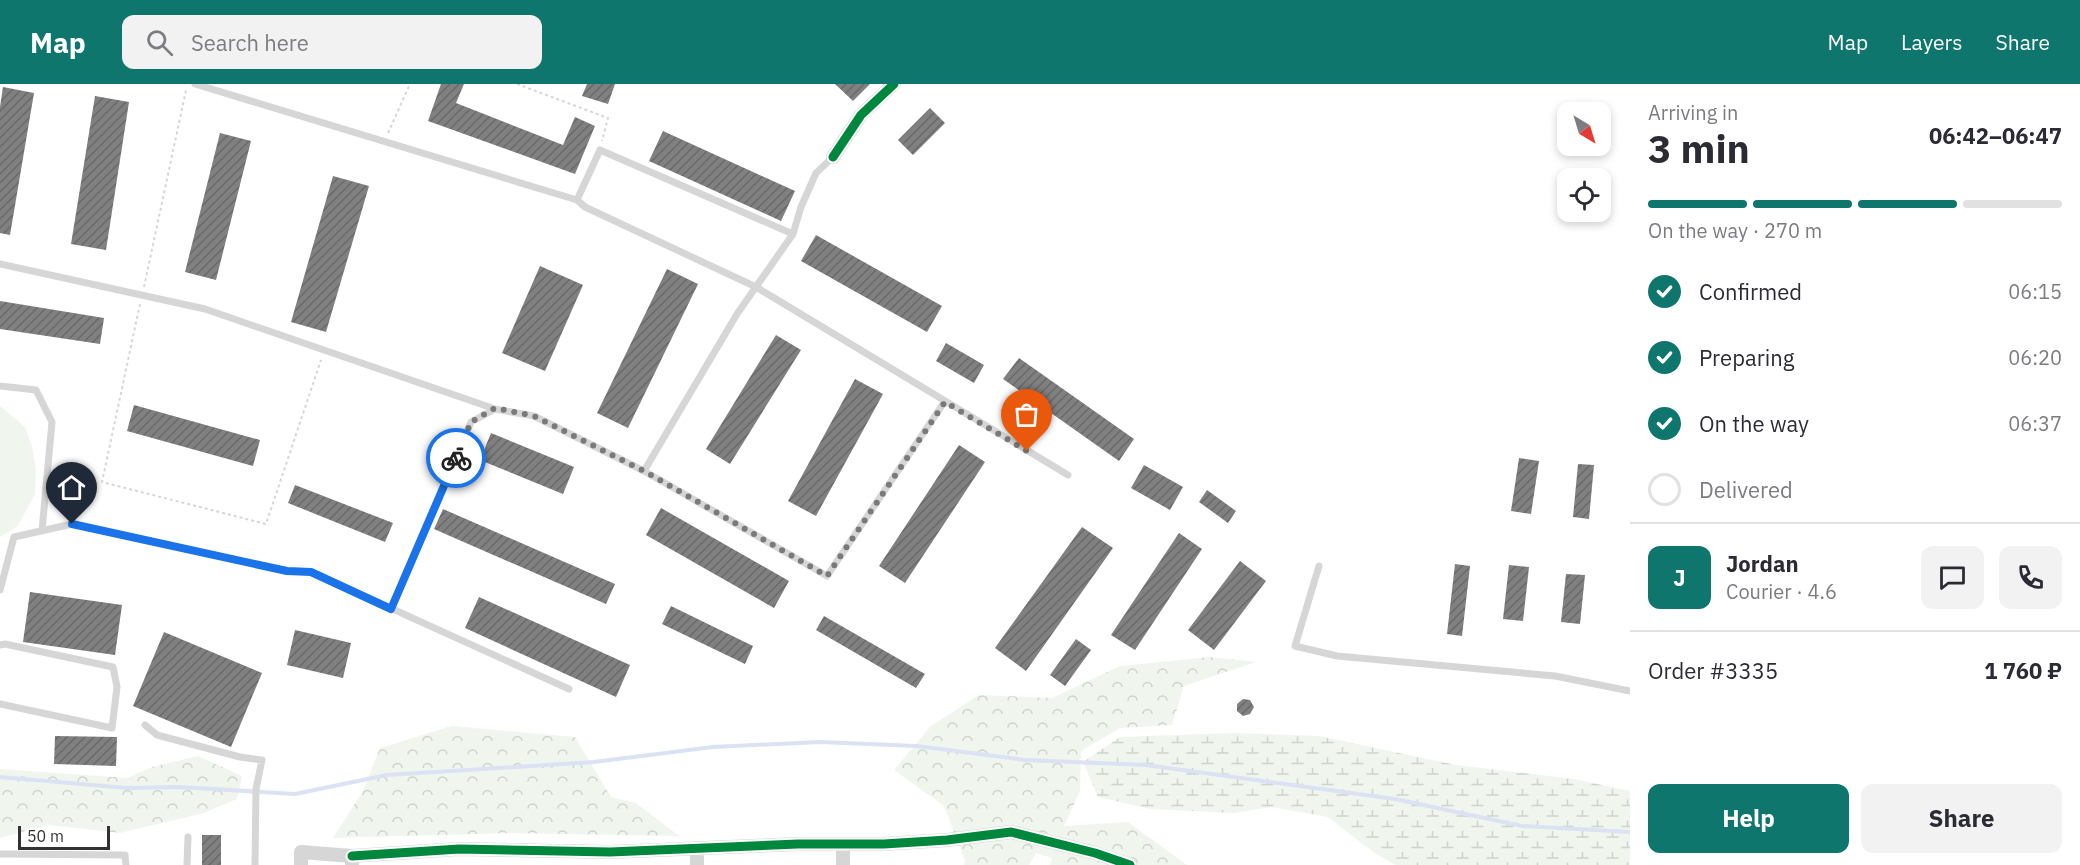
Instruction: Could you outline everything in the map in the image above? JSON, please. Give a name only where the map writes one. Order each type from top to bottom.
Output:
[{"type":"street","points":[[833,157],[861,115],[894,84]]},
{"type":"street","points":[[301,865],[301,852],[321,859],[352,861],[459,849],[609,852],[947,840],[1011,832],[1095,853],[1130,865]]},
{"type":"street","points":[[843,844],[843,865]]},
{"type":"street","points":[[697,849],[697,865]]},
{"type":"street","points":[[531,850],[531,865]]},
{"type":"lane","points":[[195,84],[577,200],[585,207],[756,287],[1068,476]]},
{"type":"lane","points":[[577,200],[600,150],[793,234]]},
{"type":"lane","points":[[644,471],[737,314],[793,234],[801,207],[816,173],[833,157]]},
{"type":"lane","points":[[0,264],[205,309],[495,408],[534,416],[644,471],[827,576],[945,402]]},
{"type":"lane","points":[[0,386],[36,390],[52,422],[42,531]]},
{"type":"lane","points":[[391,609],[471,422],[495,408]]},
{"type":"lane","points":[[0,590],[14,537],[72,524],[287,571],[311,572],[569,689]]},
{"type":"lane","points":[[1318,566],[1295,646],[1337,656],[1555,675],[1630,691]]},
{"type":"lane","points":[[0,645],[5,644],[113,667],[117,687],[112,728],[0,704]]},
{"type":"lane","points":[[145,725],[157,735],[240,757],[262,760],[256,792],[255,865]]},
{"type":"lane","points":[[187,865],[188,837]]},
{"type":"lane","points":[[0,854],[125,855],[126,865]]},
{"type":"path","points":[[188,84],[102,482],[266,524],[324,350]]},
{"type":"path","points":[[385,141],[410,84]]},
{"type":"path","points":[[518,84],[608,118],[600,150]]},
{"type":"green space","points":[[0,406],[25,427],[32,446],[36,471],[35,494],[18,526],[0,537]]},
{"type":"green space","points":[[1210,657],[1256,662],[1184,686],[1172,725],[1120,728],[1081,751],[1080,791],[1064,826],[1128,822],[1187,865],[1050,865],[1052,858],[1036,853],[1029,865],[964,865],[965,861],[944,806],[894,770],[931,726],[979,695],[1052,698],[1120,666]]},
{"type":"green space","points":[[452,726],[575,737],[611,797],[636,803],[679,836],[509,833],[333,838],[363,791],[380,748]]},
{"type":"green space","points":[[1233,733],[1319,736],[1456,765],[1574,779],[1630,791],[1630,865],[1396,865],[1373,852],[1328,817],[1272,807],[1234,813],[1150,809],[1098,797],[1083,762],[1120,737]]},
{"type":"green space","points":[[198,756],[242,776],[237,799],[204,813],[120,833],[48,825],[0,838],[0,769],[127,778],[152,767]]},
{"type":"building","points":[[441,84],[464,84],[456,103],[563,145],[575,117],[595,126],[575,174],[428,121]]},
{"type":"building","points":[[587,84],[615,84],[608,104],[582,96]]},
{"type":"building","points":[[835,84],[870,84],[853,101]]},
{"type":"building","points":[[3,87],[34,93],[10,235],[0,233],[0,107]]},
{"type":"building","points":[[95,96],[129,102],[106,250],[71,244]]},
{"type":"building","points":[[930,108],[945,123],[913,155],[898,140]]},
{"type":"building","points":[[663,131],[795,191],[781,221],[649,161]]},
{"type":"building","points":[[220,133],[251,141],[216,280],[185,272]]},
{"type":"building","points":[[333,176],[369,186],[326,332],[291,322]]},
{"type":"building","points":[[816,235],[942,306],[927,332],[801,261]]},
{"type":"building","points":[[540,266],[583,285],[545,371],[502,353]]},
{"type":"building","points":[[667,269],[698,284],[628,428],[597,413]]},
{"type":"building","points":[[0,301],[104,318],[100,344],[0,329]]},
{"type":"building","points":[[776,335],[801,350],[730,464],[706,449]]},
{"type":"building","points":[[946,343],[984,365],[974,383],[936,361]]},
{"type":"building","points":[[1019,358],[1134,439],[1119,461],[1003,379]]},
{"type":"building","points":[[855,379],[883,394],[816,516],[788,501]]},
{"type":"building","points":[[134,405],[260,440],[253,466],[127,431]]},
{"type":"building","points":[[491,433],[574,467],[563,494],[480,460]]},
{"type":"building","points":[[959,445],[985,462],[905,583],[879,566]]},
{"type":"building","points":[[1519,458],[1539,461],[1531,514],[1511,511]]},
{"type":"building","points":[[1578,464],[1594,465],[1589,519],[1573,517]]},
{"type":"building","points":[[1144,465],[1183,487],[1170,510],[1131,488]]},
{"type":"building","points":[[295,485],[393,523],[385,542],[288,503]]},
{"type":"building","points":[[1207,490],[1236,511],[1228,523],[1199,502]]},
{"type":"building","points":[[661,508],[789,581],[774,608],[646,535]]},
{"type":"building","points":[[443,509],[615,584],[606,604],[434,529]]},
{"type":"building","points":[[1082,527],[1113,548],[1026,671],[995,648]]},
{"type":"building","points":[[1179,533],[1202,549],[1135,650],[1111,635]]},
{"type":"building","points":[[1240,561],[1266,581],[1214,650],[1188,630]]},
{"type":"building","points":[[1455,564],[1470,566],[1462,636],[1447,634]]},
{"type":"building","points":[[1509,565],[1529,567],[1523,621],[1503,619]]},
{"type":"building","points":[[1566,574],[1585,575],[1580,624],[1561,622]]},
{"type":"building","points":[[30,592],[122,605],[115,655],[23,642]]},
{"type":"building","points":[[479,597],[630,665],[616,697],[465,628]]},
{"type":"building","points":[[671,606],[753,646],[745,664],[662,624]]},
{"type":"building","points":[[824,616],[925,674],[916,688],[816,630]]},
{"type":"building","points":[[295,630],[351,643],[343,678],[287,665]]},
{"type":"building","points":[[164,632],[262,673],[231,747],[133,706]]},
{"type":"building","points":[[1076,639],[1091,650],[1065,686],[1050,675]]},
{"type":"building","points":[[1243,699],[1250,700],[1254,707],[1250,714],[1243,716],[1237,711],[1237,704]]},
{"type":"building","points":[[55,736],[117,737],[116,766],[54,764]]},
{"type":"building","points":[[202,835],[221,835],[221,865],[202,865]]},
{"type":"waterway","points":[[0,777],[127,788],[180,787],[295,794],[387,775],[594,762],[713,747],[820,742],[917,746],[1025,760],[1146,765],[1395,799],[1522,826],[1630,832]]},
{"type":"cycle path","points":[[833,157],[861,115],[894,84]]},
{"type":"cycle path","points":[[352,856],[459,849],[610,852],[798,844],[884,844],[947,840],[1011,832],[1095,853],[1130,865]]},
{"type":"way so far","points":[[456,458],[471,422],[495,408],[534,416],[644,471],[827,576],[945,402],[1027,451]]},
{"type":"route","points":[[72,524],[287,571],[311,572],[391,609],[456,458]]}]
